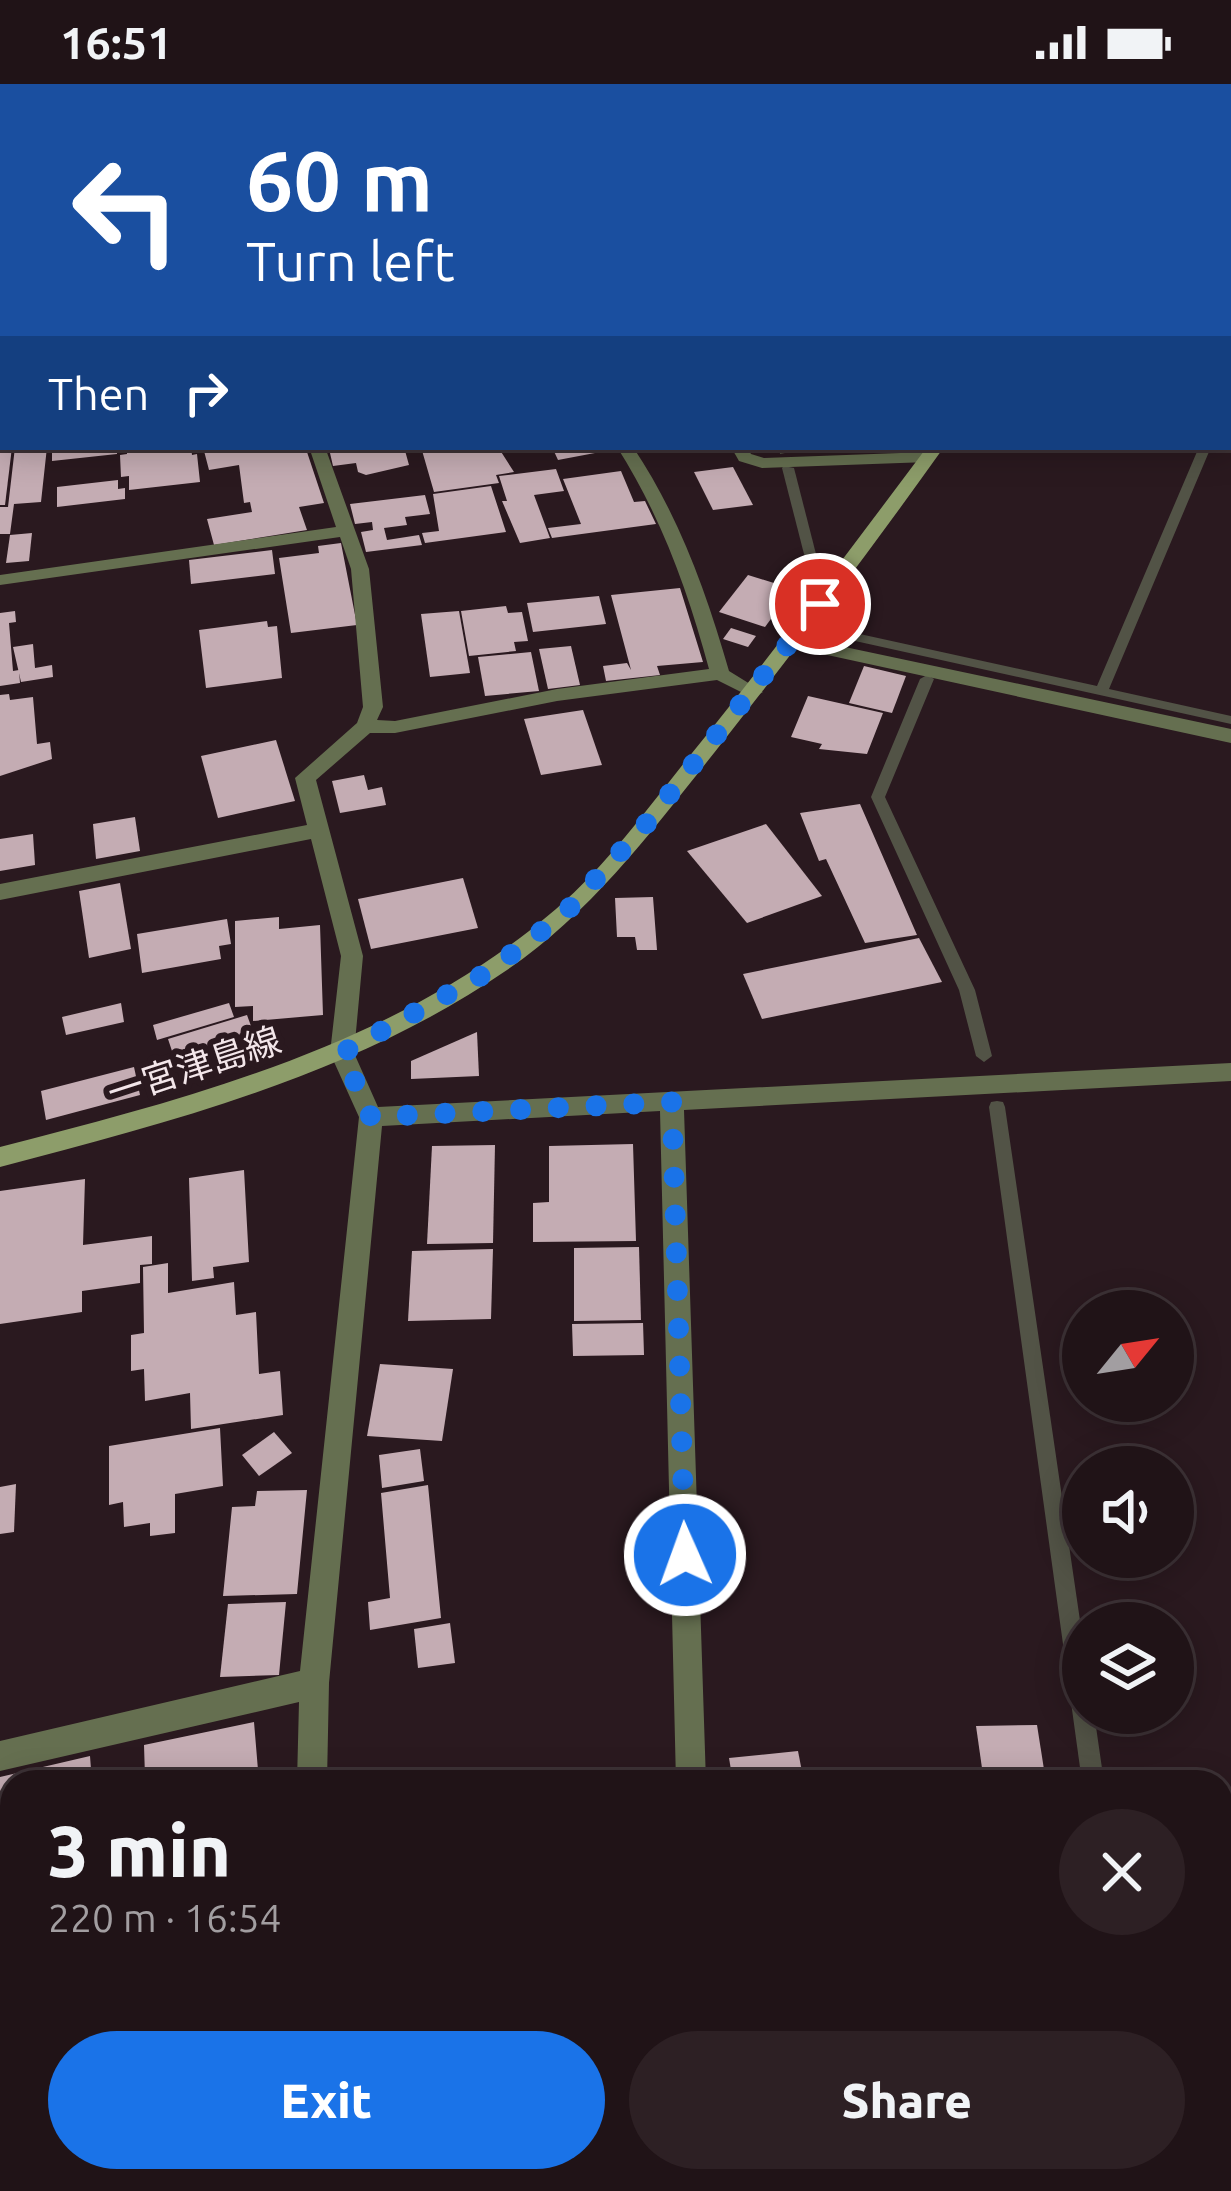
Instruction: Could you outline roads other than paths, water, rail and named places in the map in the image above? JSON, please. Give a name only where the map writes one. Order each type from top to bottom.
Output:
[{"type":"main road","name":"一宮津島線","points":[[0,1157],[162,1115],[342,1053],[488,972],[564,914],[646,824],[793,642],[932,452]]},
{"type":"street","points":[[312,1770],[314,1683],[371,1117],[342,1053],[352,956],[305,778],[365,726],[373,706],[360,569],[318,450]]},
{"type":"street","points":[[627,450],[668,528],[706,619],[720,674]]},
{"type":"street","points":[[741,450],[745,457],[762,463],[932,452]]},
{"type":"street","points":[[0,580],[349,530]]},
{"type":"street","points":[[793,642],[1231,736]]},
{"type":"street","points":[[365,726],[395,727],[556,695],[720,674],[753,692]]},
{"type":"street","points":[[0,892],[321,830]]},
{"type":"street","points":[[371,1117],[1231,1072]]},
{"type":"street","points":[[672,1102],[691,1770]]},
{"type":"street","points":[[0,1756],[314,1683]]},
{"type":"waterway","points":[[1101,691],[1204,450]]},
{"type":"waterway","points":[[788,468],[810,554]]},
{"type":"waterway","points":[[837,633],[1101,691]]},
{"type":"waterway","points":[[927,679],[878,797],[967,990],[984,1056]]},
{"type":"waterway","points":[[1101,691],[1231,720]]},
{"type":"waterway","points":[[997,1107],[1091,1770]]}]
